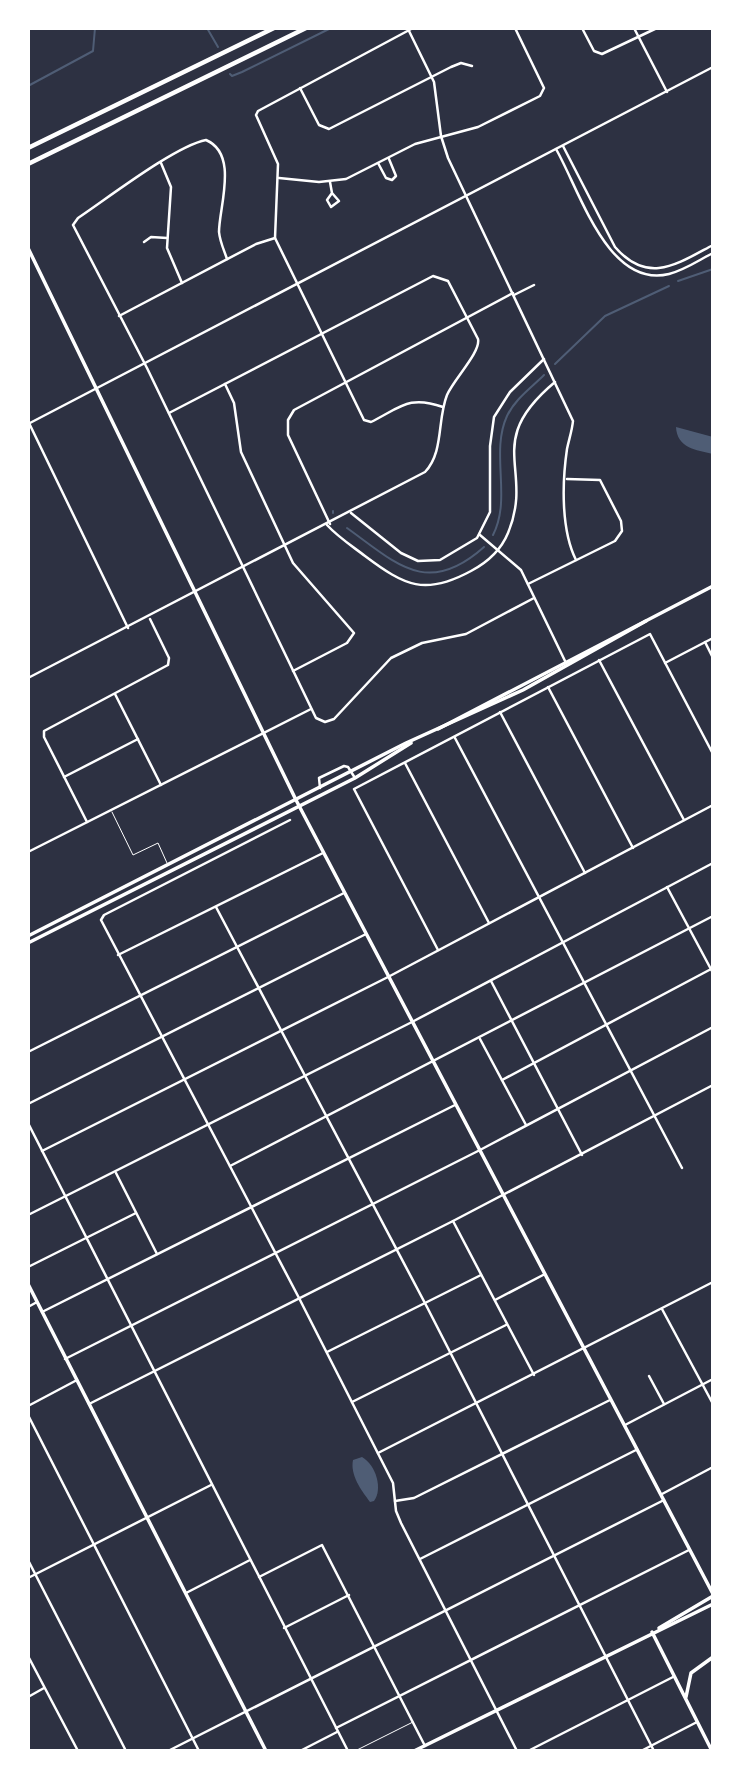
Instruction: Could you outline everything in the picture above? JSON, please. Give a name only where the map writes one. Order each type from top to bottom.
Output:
[{"type":"highway","points":[[28,148],[274,28]]},
{"type":"highway","points":[[28,164],[306,28]]},
{"type":"main road","points":[[28,248],[299,806],[713,1595],[652,1632],[414,1751]]},
{"type":"main road","points":[[28,936],[411,743],[713,586]]},
{"type":"main road","points":[[436,730],[568,666],[646,621]]},
{"type":"main road","points":[[28,943],[355,778],[411,743]]},
{"type":"main road","points":[[28,1283],[265,1751]]},
{"type":"main road","points":[[657,1629],[713,1604]]},
{"type":"main road","points":[[652,1632],[712,1751]]},
{"type":"main road","points":[[686,1699],[689,1676],[696,1667],[713,1657]]},
{"type":"street","points":[[279,178],[330,182],[346,179],[415,144],[488,123],[540,96],[544,88],[515,28]]},
{"type":"street","points":[[582,28],[598,54],[657,28]]},
{"type":"street","points":[[634,28],[667,92]]},
{"type":"street","points":[[443,407],[423,401],[411,401],[368,422],[364,420],[275,238],[273,221],[279,178],[276,156],[257,112],[411,29],[432,76],[441,136],[448,158],[573,421],[567,451],[567,536],[576,560]]},
{"type":"street","points":[[300,88],[319,125],[329,129],[456,64],[472,66]]},
{"type":"street","points":[[128,628],[29,423],[713,67]]},
{"type":"street","points":[[227,259],[219,232],[226,170],[214,145],[205,140],[191,144],[161,163],[74,223],[316,718],[326,722],[334,719],[391,658],[422,643],[466,634],[534,598]]},
{"type":"street","points":[[563,145],[615,247],[627,259],[646,268],[663,268],[713,245]]},
{"type":"street","points":[[556,149],[607,246],[624,265],[642,274],[663,275],[713,253]]},
{"type":"street","points":[[378,163],[386,178],[394,180],[396,176],[388,158]]},
{"type":"street","points":[[161,163],[169,178],[172,195],[167,238],[170,259],[182,283]]},
{"type":"street","points":[[330,182],[332,193]]},
{"type":"street","points":[[144,242],[151,237],[167,238]]},
{"type":"street","points":[[119,316],[227,259],[275,238]]},
{"type":"street","points":[[28,678],[412,481],[430,467],[437,452],[443,407],[458,375],[480,345],[448,281],[433,276],[169,413]]},
{"type":"street","points":[[534,285],[467,317],[299,406],[288,419],[289,440],[328,525],[394,577],[421,586],[453,580],[478,568],[499,550],[513,514],[517,426],[529,408],[555,382]]},
{"type":"street","points":[[351,513],[401,553],[418,561],[440,559],[469,545],[480,535],[489,512],[490,446],[494,417],[506,397],[544,359]]},
{"type":"street","points":[[224,383],[234,404],[239,447],[285,546],[296,567],[354,635],[349,642],[293,671]]},
{"type":"street","points":[[528,584],[615,541],[623,527],[600,480],[566,479]]},
{"type":"street","points":[[480,535],[514,562],[528,584],[568,666]]},
{"type":"street","points":[[87,822],[44,731],[169,663],[149,617]]},
{"type":"street","points":[[438,950],[354,789],[650,634],[713,754]]},
{"type":"street","points":[[665,663],[713,638]]},
{"type":"street","points":[[705,642],[713,658]]},
{"type":"street","points":[[599,660],[684,820]]},
{"type":"street","points":[[548,687],[633,848]]},
{"type":"street","points":[[114,693],[161,785]]},
{"type":"street","points":[[28,852],[311,709]]},
{"type":"street","points":[[500,712],[585,873]]},
{"type":"street","points":[[454,737],[682,1168]]},
{"type":"street","points":[[64,777],[138,739]]},
{"type":"street","points":[[405,762],[489,923]]},
{"type":"street","points":[[320,788],[320,777],[344,765],[355,778]]},
{"type":"street","points":[[42,1151],[388,976],[713,805]]},
{"type":"street","points":[[290,820],[101,918],[393,1483],[397,1515],[517,1751]]},
{"type":"street","points":[[118,955],[323,853]]},
{"type":"street","points":[[28,1215],[412,1022],[713,863]]},
{"type":"street","points":[[502,1080],[712,970],[667,887]]},
{"type":"street","points":[[28,1052],[344,893]]},
{"type":"street","points":[[216,907],[477,1403],[654,1751]]},
{"type":"street","points":[[230,1166],[480,1039],[713,916]]},
{"type":"street","points":[[28,1104],[366,934]]},
{"type":"street","points":[[490,981],[582,1155]]},
{"type":"street","points":[[65,1359],[480,1150],[713,1027]]},
{"type":"street","points":[[480,1039],[526,1125]]},
{"type":"street","points":[[89,1404],[504,1195],[713,1085]]},
{"type":"street","points":[[42,1312],[455,1104]]},
{"type":"street","points":[[28,1123],[348,1751]]},
{"type":"street","points":[[115,1172],[157,1254]]},
{"type":"street","points":[[28,1267],[136,1213]]},
{"type":"street","points":[[453,1221],[534,1375]]},
{"type":"street","points":[[495,1300],[545,1274]]},
{"type":"street","points":[[327,1352],[481,1275]]},
{"type":"street","points":[[378,1453],[713,1282]]},
{"type":"street","points":[[28,1307],[37,1302]]},
{"type":"street","points":[[662,1309],[713,1404]]},
{"type":"street","points":[[352,1402],[507,1324]]},
{"type":"street","points":[[649,1376],[664,1404]]},
{"type":"street","points":[[625,1425],[713,1379]]},
{"type":"street","points":[[28,1406],[77,1381]]},
{"type":"street","points":[[395,1501],[411,1500],[611,1399]]},
{"type":"street","points":[[28,1415],[199,1751]]},
{"type":"street","points":[[420,1559],[638,1449]]},
{"type":"street","points":[[662,1494],[713,1467]]},
{"type":"street","points":[[28,1578],[211,1485]]},
{"type":"street","points":[[168,1751],[664,1500]]},
{"type":"street","points":[[259,1577],[323,1545],[425,1746]]},
{"type":"street","points":[[300,1751],[399,1696],[691,1549]]},
{"type":"street","points":[[28,1560],[126,1751]]},
{"type":"street","points":[[186,1593],[250,1560]]},
{"type":"street","points":[[284,1628],[349,1595]]},
{"type":"street","points":[[28,1656],[78,1751]]},
{"type":"street","points":[[528,1751],[673,1677]]},
{"type":"street","points":[[28,1696],[44,1688]]},
{"type":"street","points":[[641,1751],[697,1722]]},
{"type":"lane","points":[[111,810],[133,855],[158,843],[168,865]]},
{"type":"lane","points":[[355,1751],[413,1722]]},
{"type":"water","points":[[676,427],[713,437],[713,454],[688,447],[680,440]]},
{"type":"water","points":[[362,1457],[377,1478],[377,1496],[370,1502],[355,1477],[352,1466],[353,1460]]},
{"type":"waterway","points":[[28,86],[93,51],[95,28]]},
{"type":"waterway","points":[[207,28],[218,47]]},
{"type":"waterway","points":[[230,74],[232,76],[242,72],[331,28]]},
{"type":"waterway","points":[[678,281],[713,269]]},
{"type":"waterway","points":[[555,364],[605,316],[669,286]]},
{"type":"waterway","points":[[493,535],[501,506],[502,430],[514,404],[544,375]]},
{"type":"waterway","points":[[347,528],[397,563],[412,570],[429,573],[464,562],[484,547]]}]
